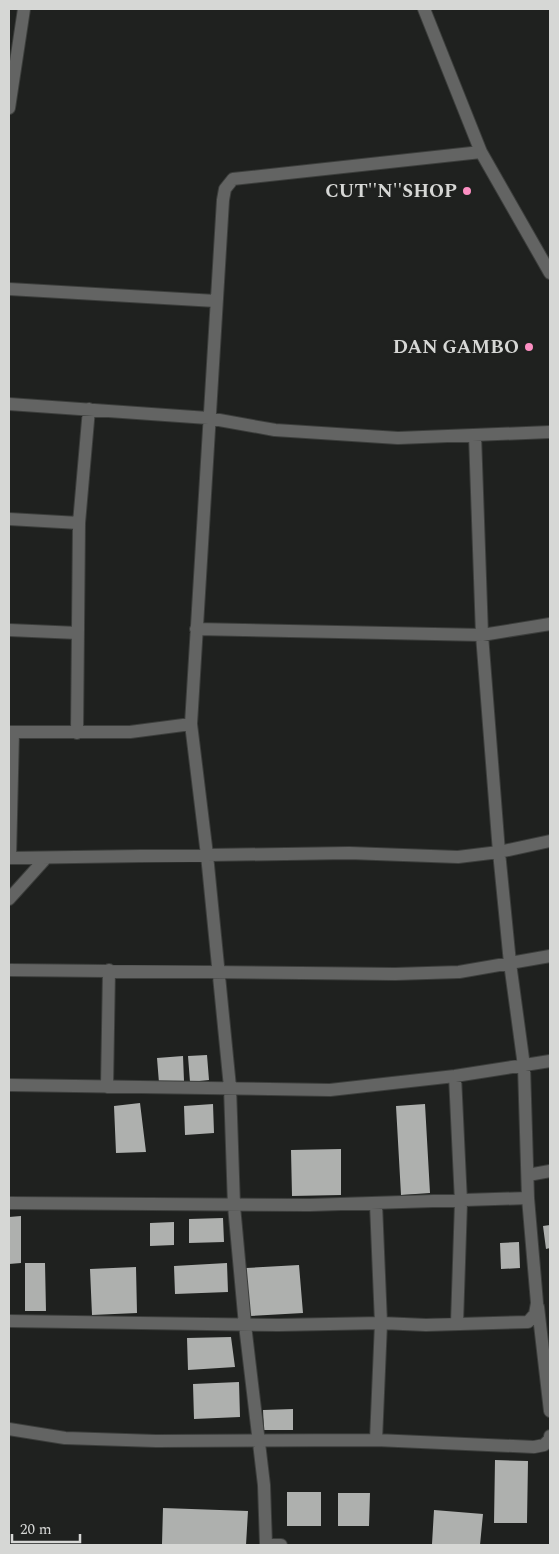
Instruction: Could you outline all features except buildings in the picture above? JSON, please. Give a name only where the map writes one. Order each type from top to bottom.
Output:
[{"type":"street","points":[[9,108],[24,9]]},
{"type":"street","points":[[424,9],[481,152],[550,273]]},
{"type":"street","points":[[281,1545],[266,1545],[264,1485],[245,1325],[234,1206],[230,1087],[207,855],[190,724],[223,200],[225,190],[233,179],[481,152]]},
{"type":"street","points":[[9,289],[216,301]]},
{"type":"street","points":[[9,404],[208,418],[285,431],[398,438],[550,432]]},
{"type":"street","points":[[77,733],[79,523],[89,409]]},
{"type":"street","points":[[475,434],[482,635],[499,852],[510,963],[524,1066],[528,1198],[537,1303],[550,1411]]},
{"type":"street","points":[[9,519],[79,523]]},
{"type":"street","points":[[196,629],[482,635],[550,624]]},
{"type":"street","points":[[9,630],[78,633]]},
{"type":"street","points":[[190,724],[130,732],[11,732],[9,858],[349,853],[458,857],[499,852],[550,841]]},
{"type":"street","points":[[9,899],[46,858]]},
{"type":"street","points":[[9,970],[404,974],[459,972],[550,956]]},
{"type":"street","points":[[107,1087],[109,970]]},
{"type":"street","points":[[9,1085],[330,1090],[455,1076],[550,1061]]},
{"type":"street","points":[[455,1076],[461,1202],[457,1323]]},
{"type":"street","points":[[528,1175],[550,1171]]},
{"type":"street","points":[[9,1203],[234,1206],[461,1202],[528,1198]]},
{"type":"street","points":[[376,1204],[381,1323],[376,1440]]},
{"type":"street","points":[[9,1321],[245,1325],[381,1323],[426,1325],[528,1322],[535,1314],[537,1303]]},
{"type":"street","points":[[9,1429],[83,1438],[156,1441],[376,1440],[534,1447],[544,1445],[550,1439],[550,1436]]},
{"type":"place","name":"CUT''N''SHOP","points":[[467,191]]},
{"type":"place","name":"DAN GAMBO","points":[[529,347]]}]
